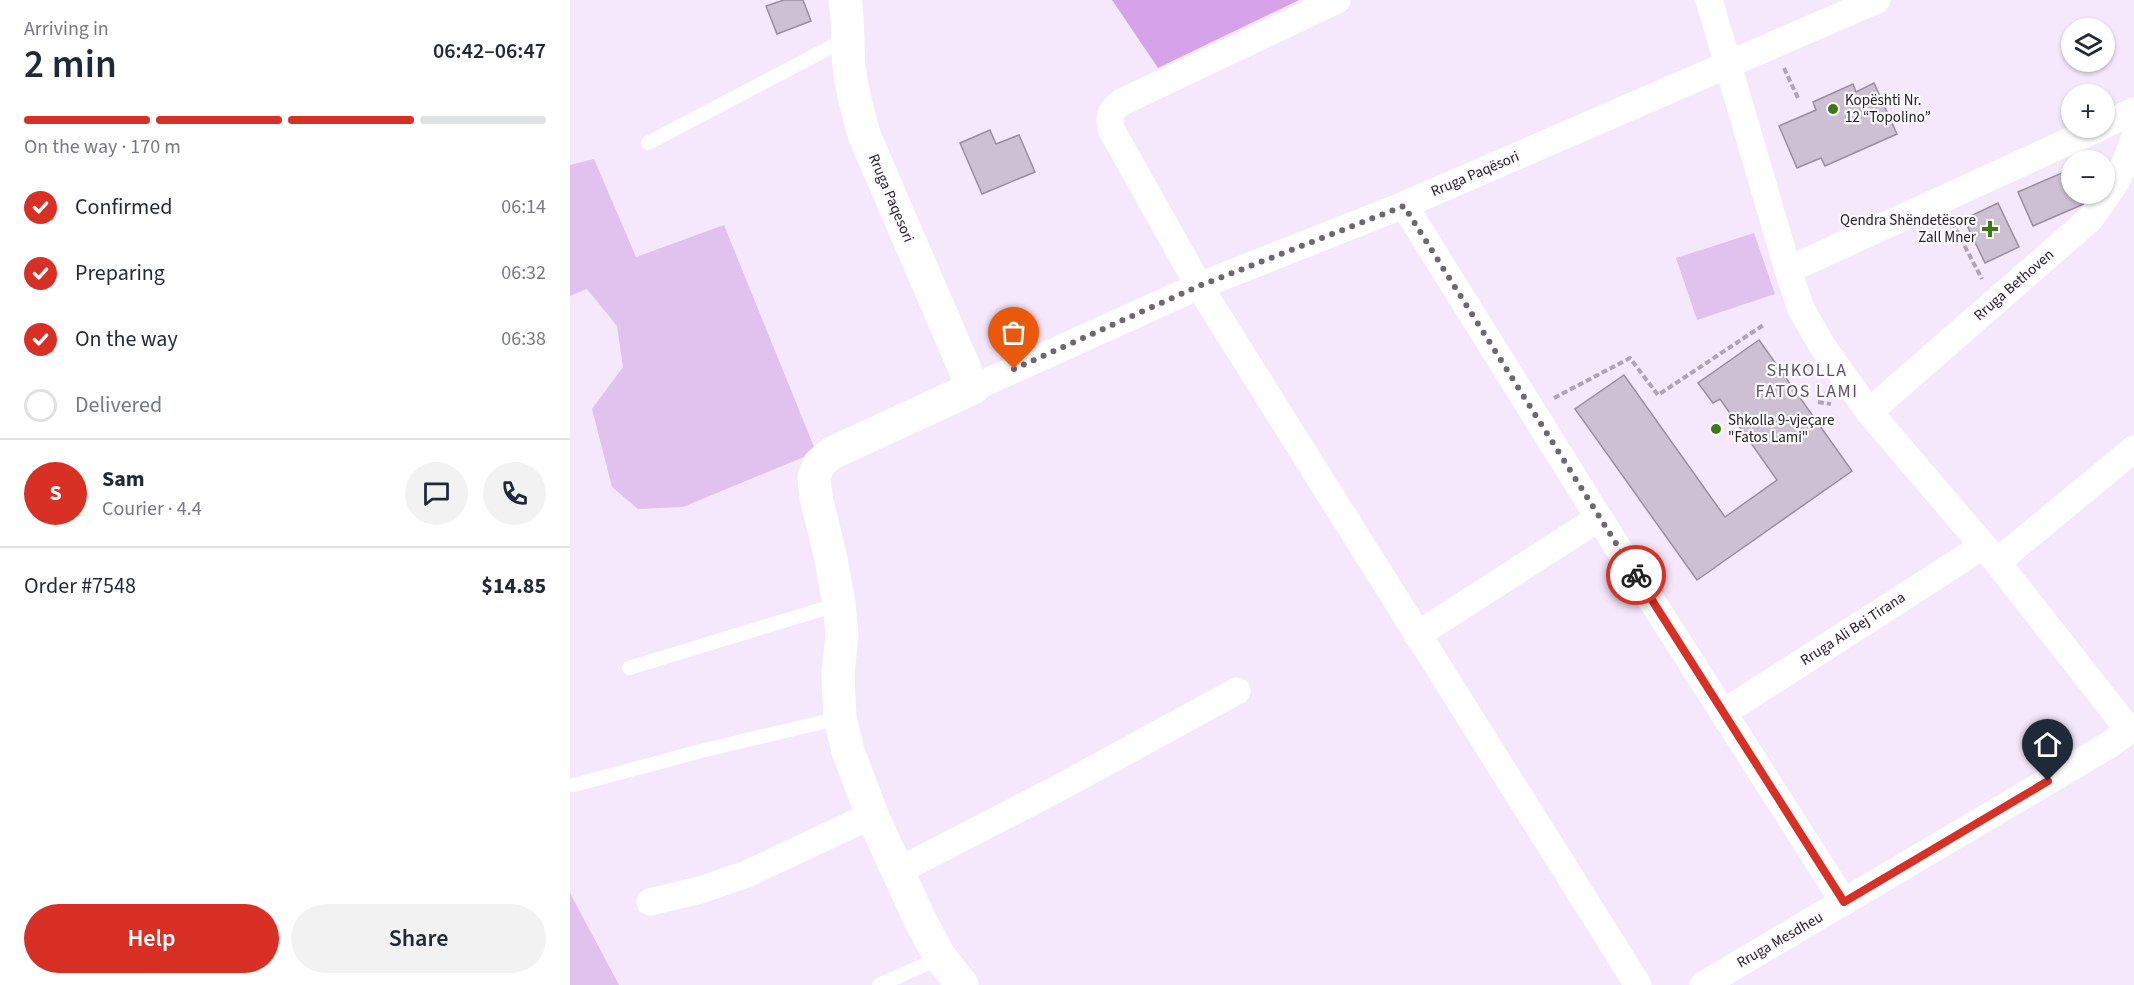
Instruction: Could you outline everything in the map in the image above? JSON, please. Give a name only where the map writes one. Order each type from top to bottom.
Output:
[{"type":"street","name":"Rruga Paqesori","points":[[845,0],[848,19],[849,65],[855,102],[865,137],[973,388]]},
{"type":"street","points":[[1337,0],[1122,102],[1112,110],[1108,119],[1111,129],[1199,286],[1638,985]]},
{"type":"street","points":[[1708,0],[1788,270],[1801,309],[1823,347],[1869,412],[1990,554],[2132,728]]},
{"type":"street","name":"Rruga Paqësori","points":[[973,388],[1199,286],[1404,206],[1877,0]]},
{"type":"street","points":[[2115,120],[2134,111]]},
{"type":"street","points":[[1788,270],[2076,138]]},
{"type":"street","name":"Rruga Bethoven","points":[[1869,412],[2090,219],[2115,185],[2127,161],[2134,139]]},
{"type":"street","points":[[1404,206],[1599,518],[1844,902]]},
{"type":"street","points":[[962,985],[940,957],[920,920],[872,815],[848,751],[840,718],[838,673],[842,635],[831,560],[816,497],[814,477],[819,464],[832,453],[973,388]]},
{"type":"street","name":"Rruga Ali Bej Tirana","points":[[1723,713],[1990,554],[2134,449]]},
{"type":"street","points":[[1417,635],[1599,518]]},
{"type":"street","points":[[898,871],[1057,789],[1237,691]]},
{"type":"street","name":"Rruga Mesdheu","points":[[1703,985],[2109,745],[2132,728]]},
{"type":"street","points":[[650,902],[700,890],[747,874],[872,815]]},
{"type":"lane","points":[[648,143],[848,38]]},
{"type":"lane","points":[[629,668],[838,604]]},
{"type":"lane","points":[[574,785],[701,751],[840,718]]},
{"type":"lane","points":[[879,985],[940,957]]},
{"type":"path","points":[[1781,59],[1798,98]]},
{"type":"path","points":[[1941,200],[1994,303]]},
{"type":"path","points":[[1547,402],[1630,358],[1658,395],[1765,324]]},
{"type":"shaded area","points":[[1112,0],[1299,0],[1158,68]]},
{"type":"shaded area","points":[[594,159],[636,257],[724,225],[816,452],[683,507],[638,509],[612,487],[592,409],[623,367],[617,326],[587,289],[570,296],[570,165]]},
{"type":"shaded area","points":[[1754,233],[1775,294],[1697,320],[1676,258]]},
{"type":"shaded area","points":[[570,893],[619,985],[570,985]]},
{"type":"building","points":[[784,0],[803,0],[811,21],[777,34],[766,6]]},
{"type":"building","points":[[1874,83],[1897,134],[1825,166],[1821,158],[1797,168],[1779,126],[1816,110],[1813,102],[1853,84],[1856,92]]},
{"type":"building","points":[[990,130],[996,144],[1019,135],[1035,172],[982,194],[960,143]]},
{"type":"building","points":[[2061,173],[2061,204],[2084,204],[2033,226],[2018,192]]},
{"type":"building","name":"Qendra Shëndetësore Zall Mner","points":[[1998,203],[2019,247],[1985,263],[1964,219]]},
{"type":"building","name":"Shkolla 9-vjeçare \"Fatos Lami\"","points":[[1759,340],[1852,471],[1697,580],[1575,409],[1624,375],[1725,517],[1777,480],[1720,399],[1713,403],[1698,383]]},
{"type":"way so far","points":[[1014,369],[1199,286],[1404,206],[1636,575]]},
{"type":"place","name":"Kopështi Nr. 12 “Topolino”","points":[[1833,109]]},
{"type":"place","name":"Qendra Shëndetësore Zall Mner","points":[[1990,229]]},
{"type":"place","name":"Shkolla 9-vjeçare \"Fatos Lami\"","points":[[1716,429]]},
{"type":"district","name":"SHKOLLA FATOS LAMI","points":[[1807,380]]},
{"type":"route","points":[[1636,575],[1844,902],[2048,781]]}]
